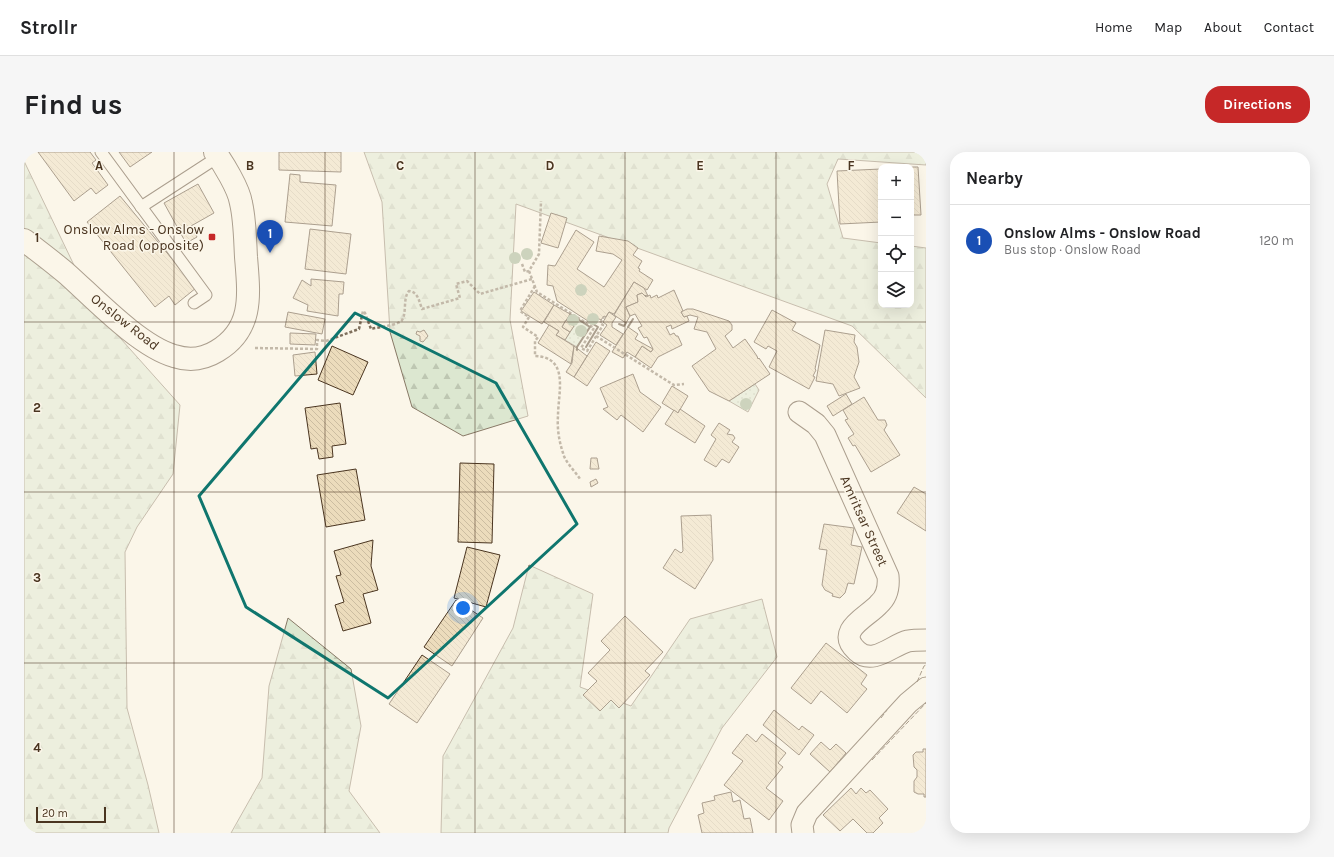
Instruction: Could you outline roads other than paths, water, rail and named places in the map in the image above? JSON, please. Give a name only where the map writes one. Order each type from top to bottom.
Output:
[{"type":"main road","name":"Onslow Road","points":[[24,240],[64,272],[126,326],[155,347],[181,358],[195,359],[209,355],[229,343],[239,330],[245,316],[248,300],[241,201],[216,154]]},
{"type":"street","name":"Amritsar Street","points":[[799,412],[816,424],[825,435],[888,576],[887,591],[880,604],[853,626],[850,632],[852,645],[858,652],[876,656],[909,641],[926,640]]},
{"type":"street","points":[[803,833],[802,824],[808,813],[908,703],[926,688]]},
{"type":"lane","points":[[101,152],[206,295],[194,303]]},
{"type":"lane","points":[[141,207],[216,154]]},
{"type":"place","name":"Onslow Alms - Onslow Road (opposite)","points":[[212,237]]},
{"type":"place","name":"Onslow Alms - Onslow Road","points":[[270,253]]}]
